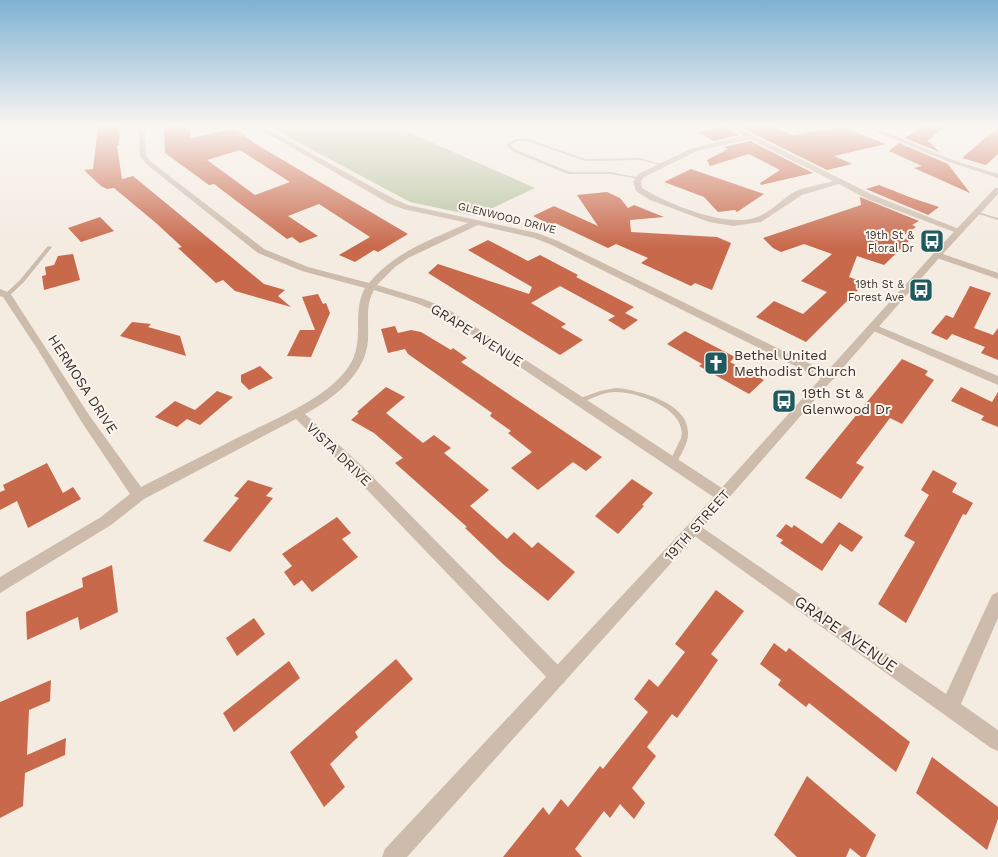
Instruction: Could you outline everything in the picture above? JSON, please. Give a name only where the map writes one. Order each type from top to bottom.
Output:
[{"type":"street","name":"GRAPE AVENUE","points":[[153,167],[261,251],[282,261],[421,300],[442,310],[723,496]]},
{"type":"street","name":"GLENWOOD DRIVE","points":[[331,167],[406,207],[537,236],[555,243],[829,378]]},
{"type":"street","points":[[659,167],[639,178],[637,182],[639,189],[712,220],[729,223],[749,223],[758,220],[799,193],[839,182]]},
{"type":"street","points":[[809,167],[912,215],[960,231]]},
{"type":"street","points":[[970,167],[998,176]]},
{"type":"street","name":"19TH STREET","points":[[392,857],[694,528],[937,255],[998,190]]},
{"type":"street","points":[[297,413],[329,393],[346,378],[356,362],[363,342],[362,306],[371,286],[395,263],[413,252],[476,223]]},
{"type":"street","points":[[937,255],[998,276]]},
{"type":"street","name":"HERMOSA DRIVE","points":[[3,294],[45,352],[85,418],[139,495]]},
{"type":"street","points":[[873,327],[998,381]]},
{"type":"street","name":"VISTA DRIVE","points":[[0,586],[106,521],[139,495],[297,413],[356,470],[558,677]]},
{"type":"street","name":"GRAPE AVENUE","points":[[694,528],[998,741]]},
{"type":"street","points":[[950,707],[998,600]]},
{"type":"lane","points":[[554,167],[569,173],[618,174],[639,178]]},
{"type":"lane","points":[[977,212],[998,219]]},
{"type":"lane","points":[[3,294],[22,281],[50,247]]},
{"type":"lane","points":[[580,401],[593,395],[615,390],[638,393],[656,400],[680,416],[685,433],[673,463]]},
{"type":"green space","points":[[345,167],[487,167],[535,188],[476,216],[410,202]]},
{"type":"building","points":[[93,167],[120,167],[122,179],[133,176],[264,284],[285,290],[278,296],[291,307],[235,291],[223,280],[216,283],[178,248],[182,247],[156,223],[114,188],[107,189],[101,186],[84,170],[93,169]]},
{"type":"building","points":[[184,167],[217,167],[255,195],[290,182],[267,167],[295,167],[408,234],[378,252],[374,250],[355,262],[339,255],[370,237],[319,204],[288,216],[318,236],[300,243],[292,237],[287,239],[214,184],[209,185]]},
{"type":"building","points":[[774,167],[801,167],[813,173],[761,185],[760,183],[780,170]]},
{"type":"building","points":[[821,167],[840,167],[827,170]]},
{"type":"building","points":[[950,167],[970,193],[914,168]]},
{"type":"building","points":[[691,169],[764,194],[737,212],[735,210],[718,212],[704,197],[664,182]]},
{"type":"building","points":[[879,185],[939,207],[928,215],[866,189]]},
{"type":"building","points":[[607,192],[620,198],[628,208],[634,205],[664,217],[630,220],[631,232],[717,237],[731,243],[712,290],[695,283],[691,286],[641,263],[648,258],[616,244],[608,248],[555,223],[551,225],[533,216],[554,206],[598,226],[577,195]]},
{"type":"building","points":[[860,197],[919,221],[912,225],[916,227],[901,237],[910,240],[884,265],[857,256],[849,277],[860,281],[860,288],[806,342],[756,317],[774,301],[803,314],[827,292],[801,281],[832,254],[804,244],[781,252],[773,248],[763,238],[861,205]]},
{"type":"building","points":[[100,217],[114,231],[81,242],[68,228]]},
{"type":"building","points":[[488,240],[528,261],[540,255],[578,275],[576,277],[634,307],[625,313],[638,320],[624,330],[608,320],[615,316],[560,286],[531,303],[566,324],[561,327],[583,340],[560,355],[428,273],[438,264],[529,294],[532,287],[468,250]]},
{"type":"building","points":[[73,254],[80,280],[44,290],[42,276],[46,275],[45,267],[54,265],[58,256]]},
{"type":"building","points":[[970,286],[991,293],[974,328],[993,335],[998,328],[998,360],[981,353],[985,347],[952,334],[947,340],[931,333],[946,315],[953,318]]},
{"type":"building","points":[[318,294],[323,304],[326,303],[330,313],[311,357],[287,356],[300,330],[315,330],[302,297]]},
{"type":"building","points":[[132,322],[151,324],[148,327],[180,336],[186,356],[120,336]]},
{"type":"building","points":[[395,326],[398,333],[411,330],[421,332],[451,350],[453,348],[467,358],[461,362],[602,457],[586,471],[573,462],[538,490],[511,468],[532,452],[508,433],[511,431],[490,416],[492,413],[408,354],[405,349],[388,353],[381,329]]},
{"type":"building","name":"Bethel United Methodist Church","points":[[685,331],[735,357],[730,362],[764,380],[749,394],[699,366],[702,364],[667,344]]},
{"type":"building","points":[[902,359],[928,371],[925,375],[934,380],[902,424],[890,418],[856,463],[864,467],[841,499],[805,478]]},
{"type":"building","points":[[260,366],[273,378],[249,390],[241,382],[241,375]]},
{"type":"building","points":[[386,387],[405,397],[386,413],[423,443],[434,435],[451,448],[444,453],[489,490],[470,506],[507,539],[514,532],[532,548],[538,542],[575,572],[548,601],[503,564],[465,528],[467,527],[395,463],[403,458],[374,433],[351,420],[359,413],[357,412]]},
{"type":"building","points":[[961,387],[992,402],[998,392],[998,427],[981,420],[984,416],[951,401]]},
{"type":"building","points":[[217,391],[233,397],[200,425],[187,419],[177,427],[155,417],[175,401],[195,410]]},
{"type":"building","points":[[47,463],[63,493],[73,487],[81,499],[28,528],[17,501],[0,510],[0,492],[5,490],[3,485]]},
{"type":"building","points":[[933,470],[957,483],[952,492],[973,503],[966,515],[963,514],[906,623],[878,604],[915,542],[904,536],[929,495],[921,490]]},
{"type":"building","points":[[632,479],[653,493],[642,505],[644,506],[618,534],[595,516]]},
{"type":"building","points":[[248,480],[273,488],[266,496],[273,498],[230,552],[203,541],[239,498],[234,496]]},
{"type":"building","points":[[337,517],[351,533],[342,539],[358,557],[312,592],[302,580],[294,586],[284,572],[292,566],[282,554]]},
{"type":"building","points":[[839,522],[863,537],[852,552],[840,544],[822,571],[780,543],[783,540],[776,536],[786,524],[792,528],[794,525],[822,544]]},
{"type":"building","points":[[112,565],[118,612],[80,630],[78,617],[27,640],[26,612],[83,587],[82,578]]},
{"type":"building","points":[[716,590],[744,611],[711,654],[718,660],[701,685],[677,718],[672,714],[647,747],[656,756],[632,788],[645,803],[634,819],[620,804],[610,818],[604,811],[575,849],[582,857],[503,857],[543,807],[549,815],[561,799],[568,807],[600,766],[603,769],[648,712],[634,699],[649,679],[658,687],[685,652],[675,644]]},
{"type":"building","points":[[254,618],[265,634],[237,656],[226,638]]},
{"type":"building","points":[[774,643],[786,652],[789,648],[910,742],[896,772],[809,703],[806,707],[778,685],[781,680],[760,664]]},
{"type":"building","points":[[396,659],[413,679],[355,732],[358,737],[330,764],[345,787],[324,807],[290,752]]},
{"type":"building","points":[[289,661],[300,678],[234,732],[223,713]]},
{"type":"building","points":[[51,680],[50,701],[29,710],[27,755],[66,738],[65,755],[25,773],[23,806],[0,818],[0,702]]},
{"type":"building","points":[[932,757],[998,807],[998,819],[987,850],[916,793]]},
{"type":"building","points":[[807,776],[876,835],[866,857],[861,857],[850,848],[846,857],[797,857],[774,835]]},
{"type":"place","name":"19th St & Floral Dr","points":[[932,241]]},
{"type":"place","name":"19th St & Forest Ave","points":[[921,290]]},
{"type":"place","name":"Bethel United Methodist Church","points":[[716,363]]},
{"type":"place","name":"19th St & Glenwood Dr","points":[[784,401]]}]
